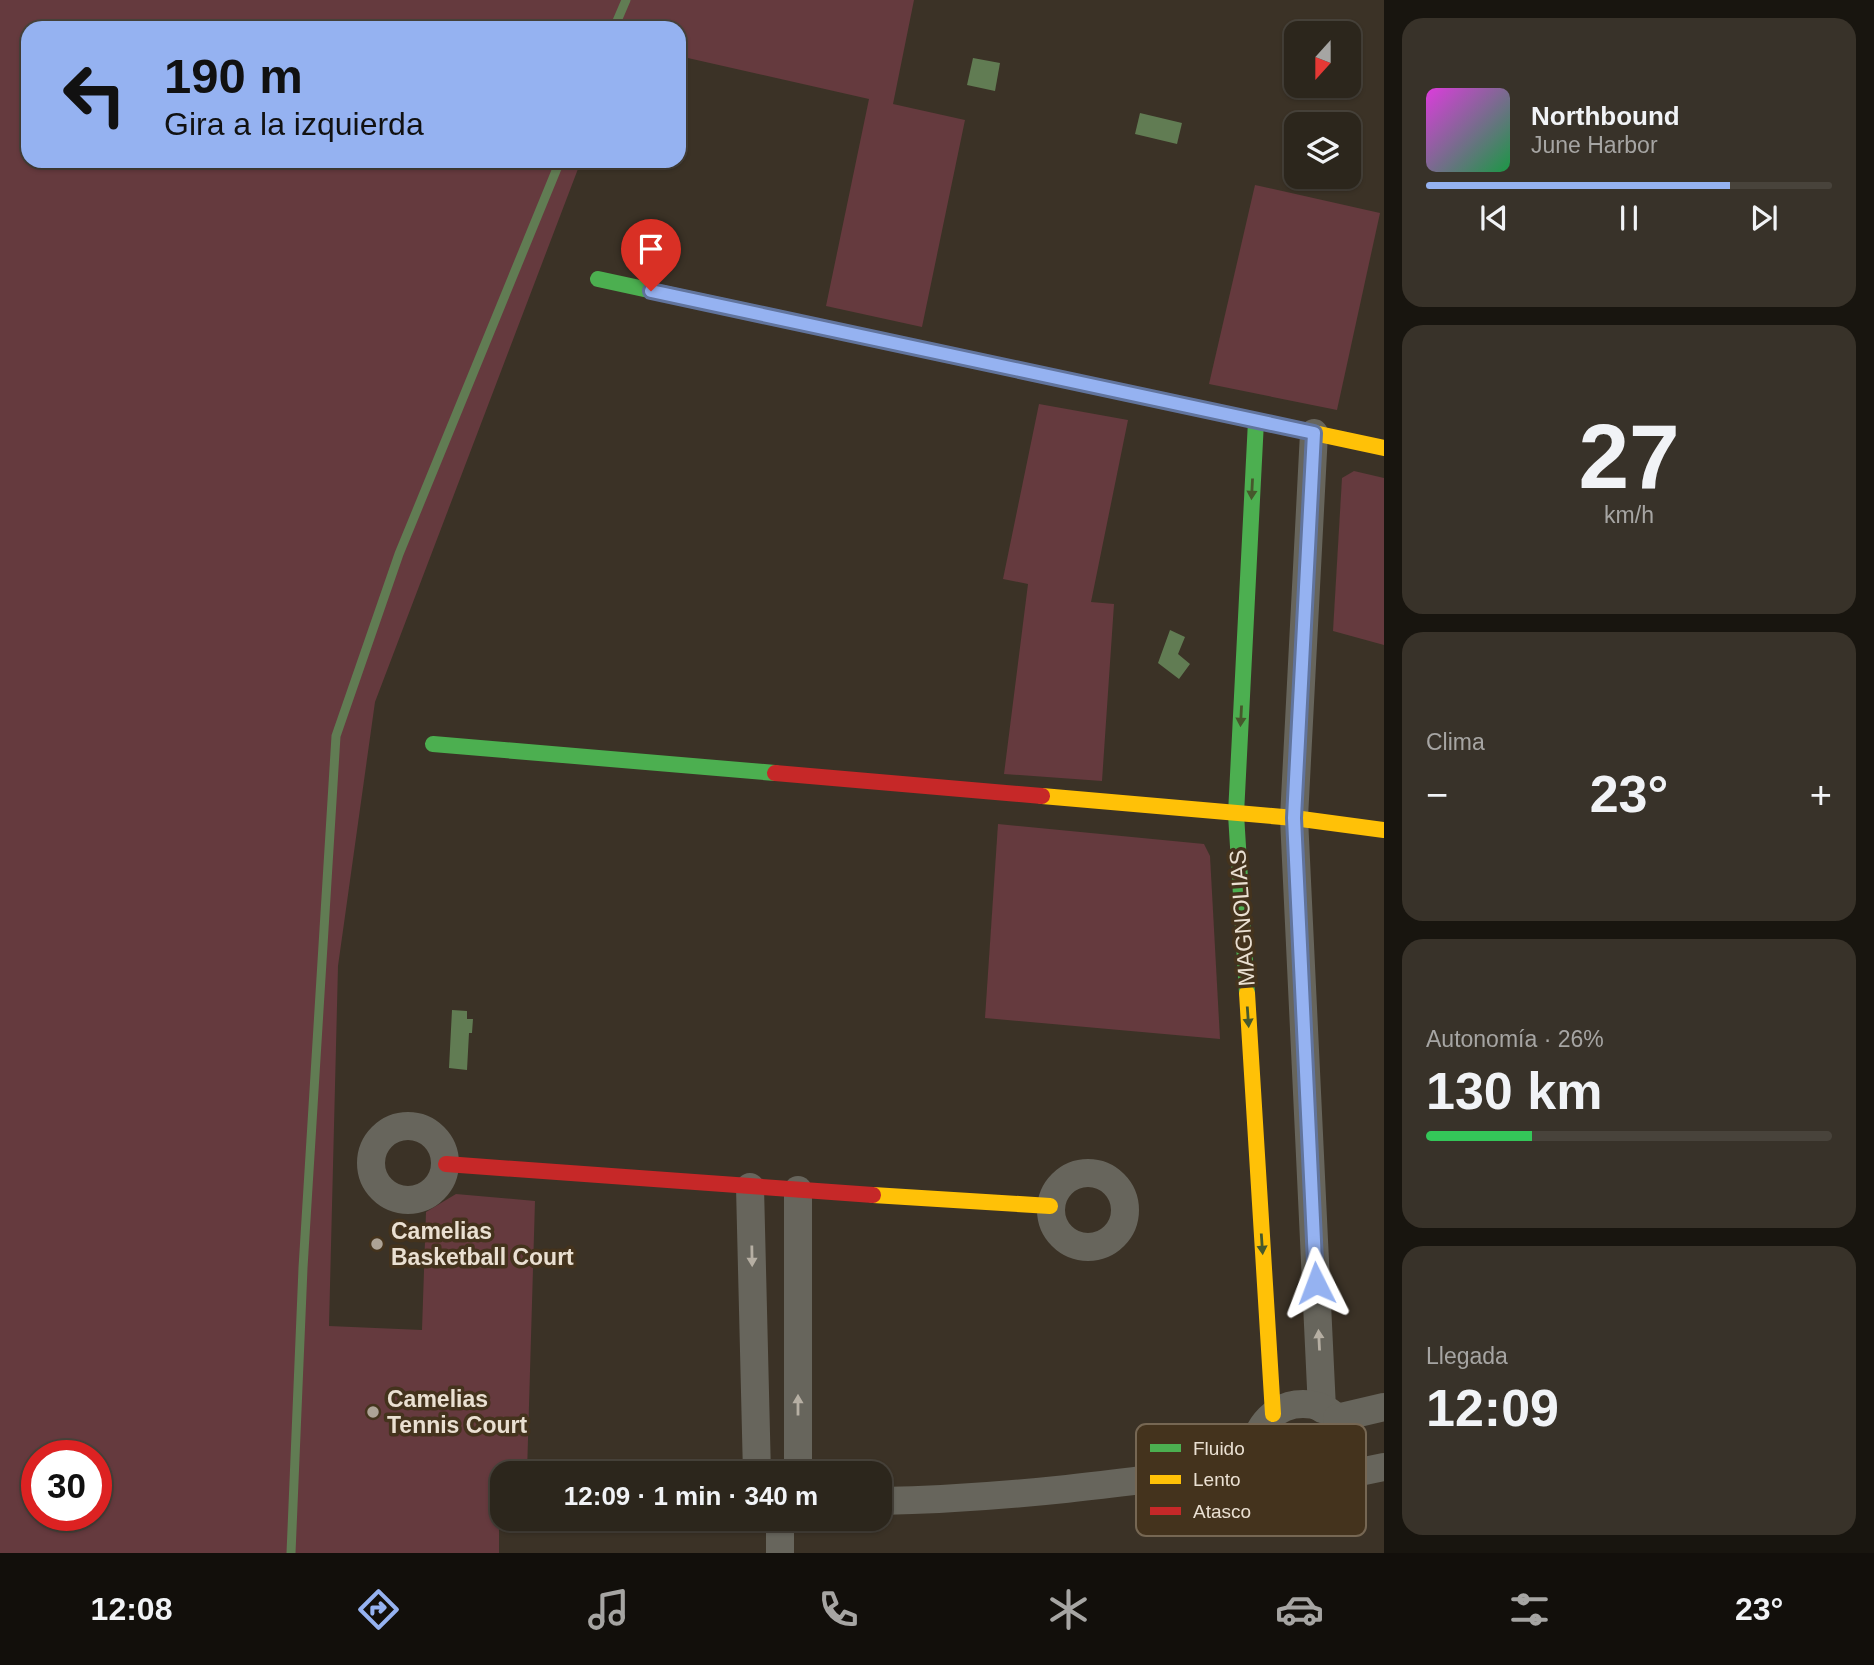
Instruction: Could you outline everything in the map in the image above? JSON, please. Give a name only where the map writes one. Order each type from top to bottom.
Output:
[{"type":"street","points":[[598,279],[1384,448]]},
{"type":"street","name":"MAGNOLIAS","points":[[1256,421],[1236,814],[1273,1415]]},
{"type":"street","points":[[1314,433],[1294,818],[1329,1413]]},
{"type":"street","points":[[433,744],[1294,818],[1384,830]]},
{"type":"street","points":[[446,1164],[1050,1206]]},
{"type":"street","points":[[750,1187],[757,1461]]},
{"type":"street","points":[[798,1190],[798,1461]]},
{"type":"street","points":[[1265,1424],[1273,1415],[1288,1407],[1306,1404],[1329,1413],[1339,1424]]},
{"type":"street","points":[[1329,1413],[1384,1407]]},
{"type":"street","points":[[1366,1471],[1384,1467]]},
{"type":"street","points":[[892,1501],[953,1500],[1136,1481]]},
{"type":"street","points":[[780,1531],[780,1553]]},
{"type":"shaded area","points":[[0,0],[914,0],[893,104],[965,120],[922,327],[826,306],[869,99],[686,58],[686,21],[21,21],[21,168],[578,168],[375,702],[338,966],[329,1326],[422,1330],[426,1212],[456,1194],[535,1201],[527,1461],[490,1461],[490,1531],[499,1531],[499,1553],[0,1553]]},
{"type":"shaded area","points":[[973,58],[1000,63],[995,91],[967,85]]},
{"type":"shaded area","points":[[1140,113],[1182,123],[1177,144],[1135,134]]},
{"type":"shaded area","points":[[1255,185],[1380,213],[1337,410],[1209,384]]},
{"type":"shaded area","points":[[1039,404],[1128,420],[1091,602],[1114,604],[1102,781],[1004,774],[1028,584],[1003,579]]},
{"type":"shaded area","points":[[1354,471],[1384,478],[1384,645],[1333,631],[1342,478]]},
{"type":"shaded area","points":[[1170,630],[1185,637],[1178,654],[1190,664],[1179,679],[1158,663]]},
{"type":"shaded area","points":[[998,824],[1204,844],[1210,856],[1220,1039],[985,1018]]},
{"type":"shaded area","points":[[452,1010],[467,1011],[467,1019],[473,1019],[472,1033],[469,1033],[467,1070],[449,1068]]},
{"type":"waterway","points":[[617,21],[626,0]]},
{"type":"waterway","points":[[291,1553],[303,1268],[336,736],[399,554],[557,168]]},
{"type":"traffic: fast","points":[[598,279],[921,349]]},
{"type":"traffic: fast","points":[[1247,993],[1236,814],[1256,421]]},
{"type":"traffic: fast","points":[[433,744],[775,773]]},
{"type":"traffic: slow","points":[[921,349],[1384,448]]},
{"type":"traffic: slow","points":[[1042,796],[1294,818],[1384,830]]},
{"type":"traffic: slow","points":[[1247,993],[1273,1414]]},
{"type":"traffic: slow","points":[[873,1195],[1050,1206]]},
{"type":"traffic: jam","points":[[775,773],[1042,796]]},
{"type":"traffic: jam","points":[[446,1164],[873,1195]]},
{"type":"place","name":"Camelias Basketball Court","points":[[377,1244]]},
{"type":"place","name":"Camelias Tennis Court","points":[[373,1412]]},
{"type":"route","points":[[651,291],[1314,433],[1294,818],[1316,1283]]}]
